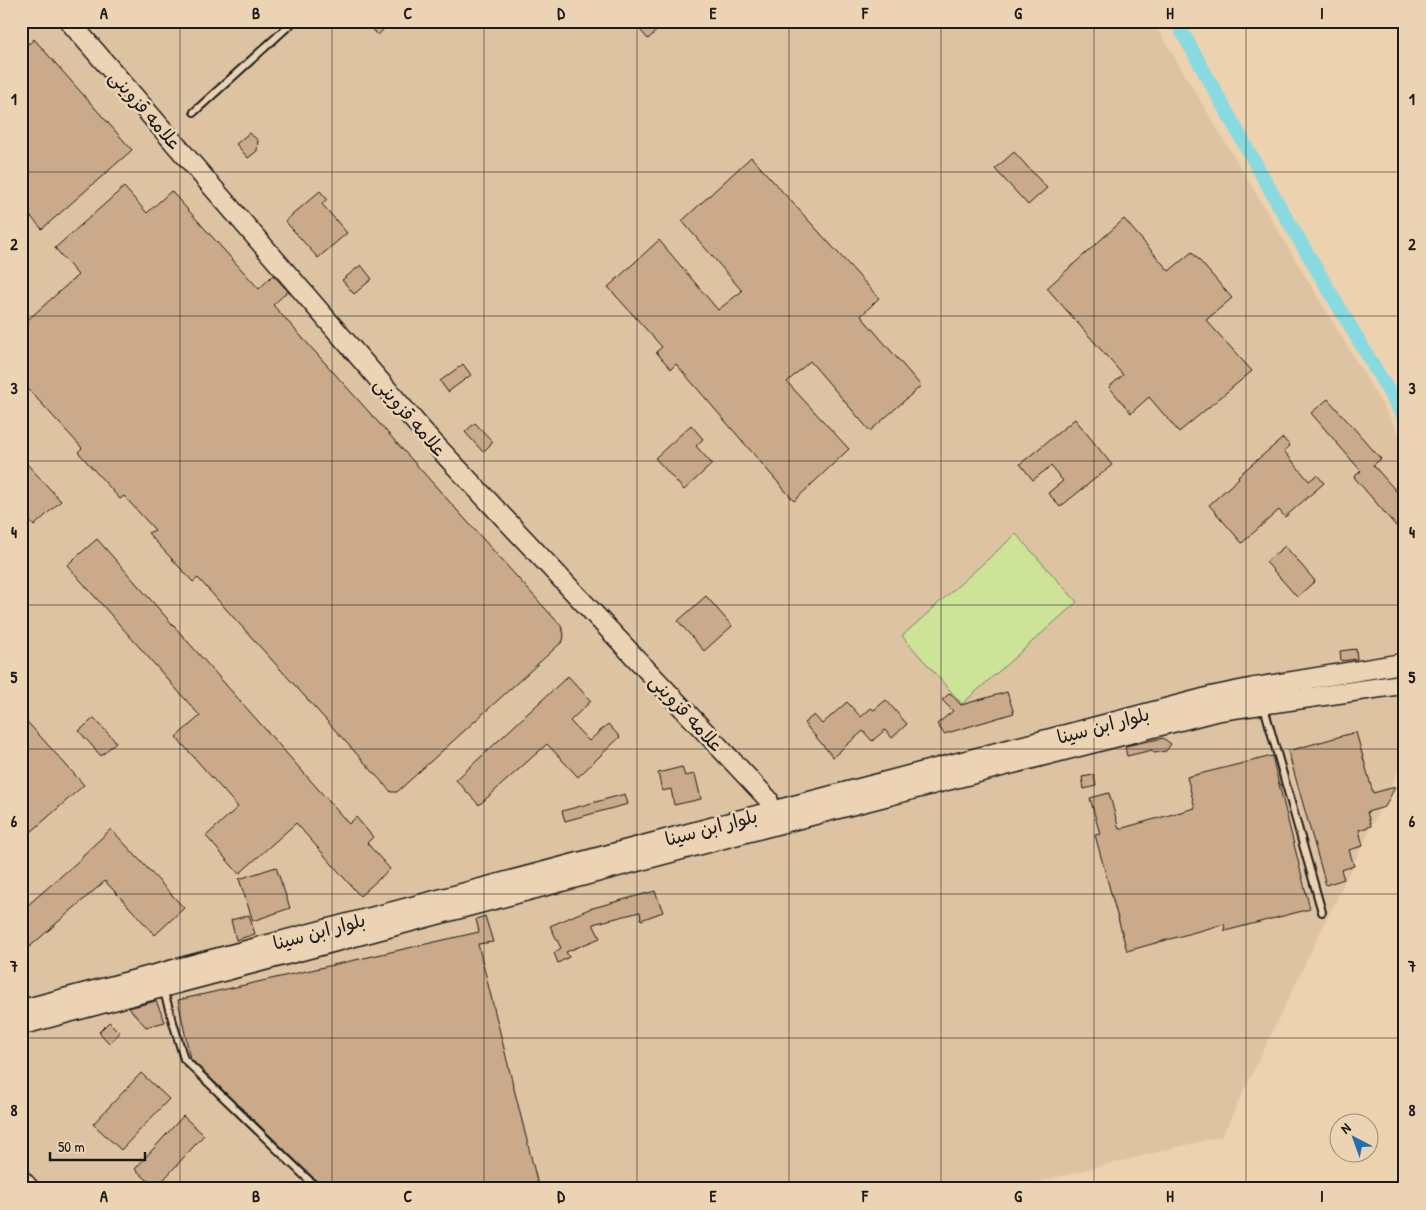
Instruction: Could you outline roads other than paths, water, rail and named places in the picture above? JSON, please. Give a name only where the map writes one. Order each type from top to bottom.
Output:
[{"type":"street","name":"علامه قزوینی","points":[[69,21],[430,440],[768,800]]},
{"type":"street","name":"بلوار ابن سینا","points":[[21,1010],[749,817],[1204,699],[1252,688],[1405,663]]},
{"type":"street","name":"بلوار ابن سینا","points":[[21,1025],[1207,713],[1263,703],[1405,684]]},
{"type":"street","points":[[21,1179],[30,1189]]},
{"type":"lane","points":[[194,112],[294,21]]},
{"type":"lane","points":[[1263,703],[1322,912]]},
{"type":"lane","points":[[162,988],[184,1058],[318,1189]]},
{"type":"waterway","points":[[1176,21],[1277,202],[1405,419]]}]
